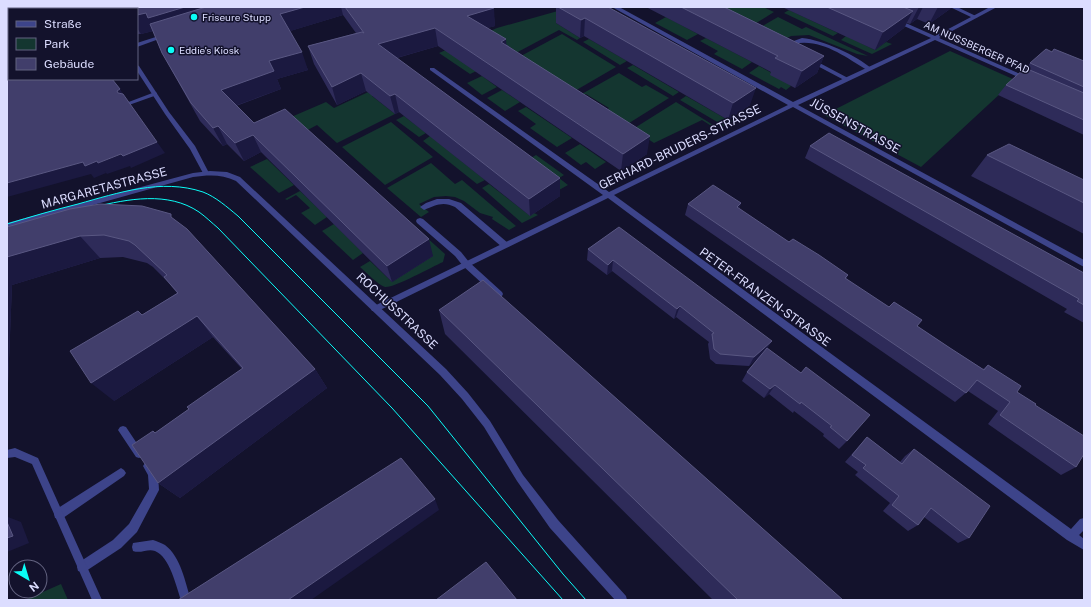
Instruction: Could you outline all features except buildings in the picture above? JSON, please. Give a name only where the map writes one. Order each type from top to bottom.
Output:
[{"type":"street","name":"JÜSSENSTRASSE","points":[[615,7],[1084,264]]},
{"type":"street","points":[[953,7],[975,17]]},
{"type":"street","name":"GERHARD-BRUDERS-STRASSE","points":[[375,309],[606,195],[846,79],[935,38],[993,7]]},
{"type":"street","name":"AM NUSSBERGER PFAD","points":[[891,19],[1034,82]]},
{"type":"street","points":[[138,45],[172,33]]},
{"type":"street","points":[[794,42],[802,39],[819,42],[869,69]]},
{"type":"street","points":[[805,57],[846,79]]},
{"type":"street","points":[[138,68],[193,148],[206,173]]},
{"type":"street","name":"PETER-FRANZEN-STRASSE","points":[[432,69],[592,183],[606,195],[1084,545]]},
{"type":"street","points":[[129,103],[155,94]]},
{"type":"street","name":"ROCHUSSTRASSE","points":[[206,173],[218,172],[238,179],[443,372],[465,396],[487,424],[520,478],[554,524],[622,600]]},
{"type":"street","name":"MARGARETASTRASSE","points":[[7,226],[120,194],[206,173]]},
{"type":"street","points":[[424,207],[439,201],[450,201],[463,209],[505,245]]},
{"type":"street","points":[[420,221],[458,254],[466,264],[505,299]]},
{"type":"street","points":[[82,568],[117,544],[132,528],[154,490],[153,474],[123,430]]},
{"type":"street","points":[[7,454],[15,452],[35,461],[97,600]]},
{"type":"street","points":[[59,514],[121,473]]},
{"type":"street","points":[[1071,536],[1084,523]]},
{"type":"street","points":[[137,547],[153,545],[165,551],[171,559],[186,600]]},
{"type":"green space","points":[[572,7],[569,16],[556,23],[580,38],[577,40],[559,30],[514,54],[470,74],[439,53],[497,28]]},
{"type":"green space","points":[[705,7],[763,7],[774,12],[753,25]]},
{"type":"green space","points":[[789,10],[838,33],[833,36],[784,13]]},
{"type":"green space","points":[[666,17],[698,34],[687,40],[655,23]]},
{"type":"green space","points":[[778,17],[802,29],[806,27],[868,56],[857,54],[809,35],[791,36],[785,39],[754,31]]},
{"type":"green space","points":[[562,34],[616,67],[573,92],[519,57]]},
{"type":"green space","points":[[846,36],[875,50],[886,42],[892,44],[872,54],[841,40]]},
{"type":"green space","points":[[706,38],[752,62],[742,69],[714,54],[718,51],[700,41]]},
{"type":"green space","points":[[589,39],[627,61],[620,65],[583,42]]},
{"type":"green space","points":[[950,51],[1015,80],[921,167],[824,115]]},
{"type":"green space","points":[[633,65],[679,92],[673,96],[627,68]]},
{"type":"green space","points":[[759,66],[783,79],[791,86],[786,90],[781,87],[779,89],[749,73]]},
{"type":"green space","points":[[619,73],[642,87],[646,85],[669,98],[626,125],[604,112],[609,108],[586,94],[580,95]]},
{"type":"green space","points":[[407,74],[372,96],[395,114],[337,143],[317,125],[300,134],[254,133],[326,102],[334,108]]},
{"type":"green space","points":[[482,76],[497,87],[482,95],[467,83]]},
{"type":"green space","points":[[502,90],[520,102],[505,111],[487,98]]},
{"type":"green space","points":[[686,96],[728,120],[730,119],[733,121],[724,126],[680,100]]},
{"type":"green space","points":[[676,102],[718,128],[716,129],[702,120],[654,143],[633,129]]},
{"type":"green space","points":[[526,107],[572,138],[557,147],[530,128],[536,124],[518,111]]},
{"type":"green space","points":[[404,116],[426,133],[419,137],[396,120]]},
{"type":"green space","points":[[391,122],[433,157],[385,185],[342,147]]},
{"type":"green space","points":[[430,136],[485,180],[477,184],[423,141]]},
{"type":"green space","points":[[580,144],[606,162],[595,169],[586,162],[581,165],[565,153]]},
{"type":"green space","points":[[536,155],[564,175],[559,178],[568,185],[559,190],[519,165]]},
{"type":"green space","points":[[267,159],[294,185],[279,193],[250,167]]},
{"type":"green space","points":[[431,163],[455,184],[462,180],[516,226],[509,230],[492,219],[493,217],[480,213],[464,201],[455,197],[446,196],[434,197],[419,204],[429,212],[421,217],[387,188]]},
{"type":"green space","points":[[489,184],[529,215],[534,213],[538,215],[522,223],[482,188]]},
{"type":"green space","points":[[300,191],[327,217],[315,225],[301,213],[310,208],[296,195],[287,200],[285,199]]},
{"type":"green space","points":[[334,224],[363,253],[353,260],[322,231]]},
{"type":"green space","points":[[415,227],[445,254],[443,262],[404,281],[385,287],[360,267],[370,261],[392,282],[433,256]]},
{"type":"green space","points":[[61,584],[68,600],[25,600],[48,599],[48,590]]},
{"type":"tram line","points":[[7,224],[124,192],[156,187],[171,186],[187,188],[203,192],[217,199],[238,216],[428,406],[563,574],[586,600]]},
{"type":"tram line","points":[[94,207],[120,201],[161,199],[187,205],[204,216],[218,228],[392,408],[563,600]]},
{"type":"place","name":"Friseure Stupp","points":[[194,17]]},
{"type":"place","name":"Eddie's Kiosk","points":[[171,50]]}]
